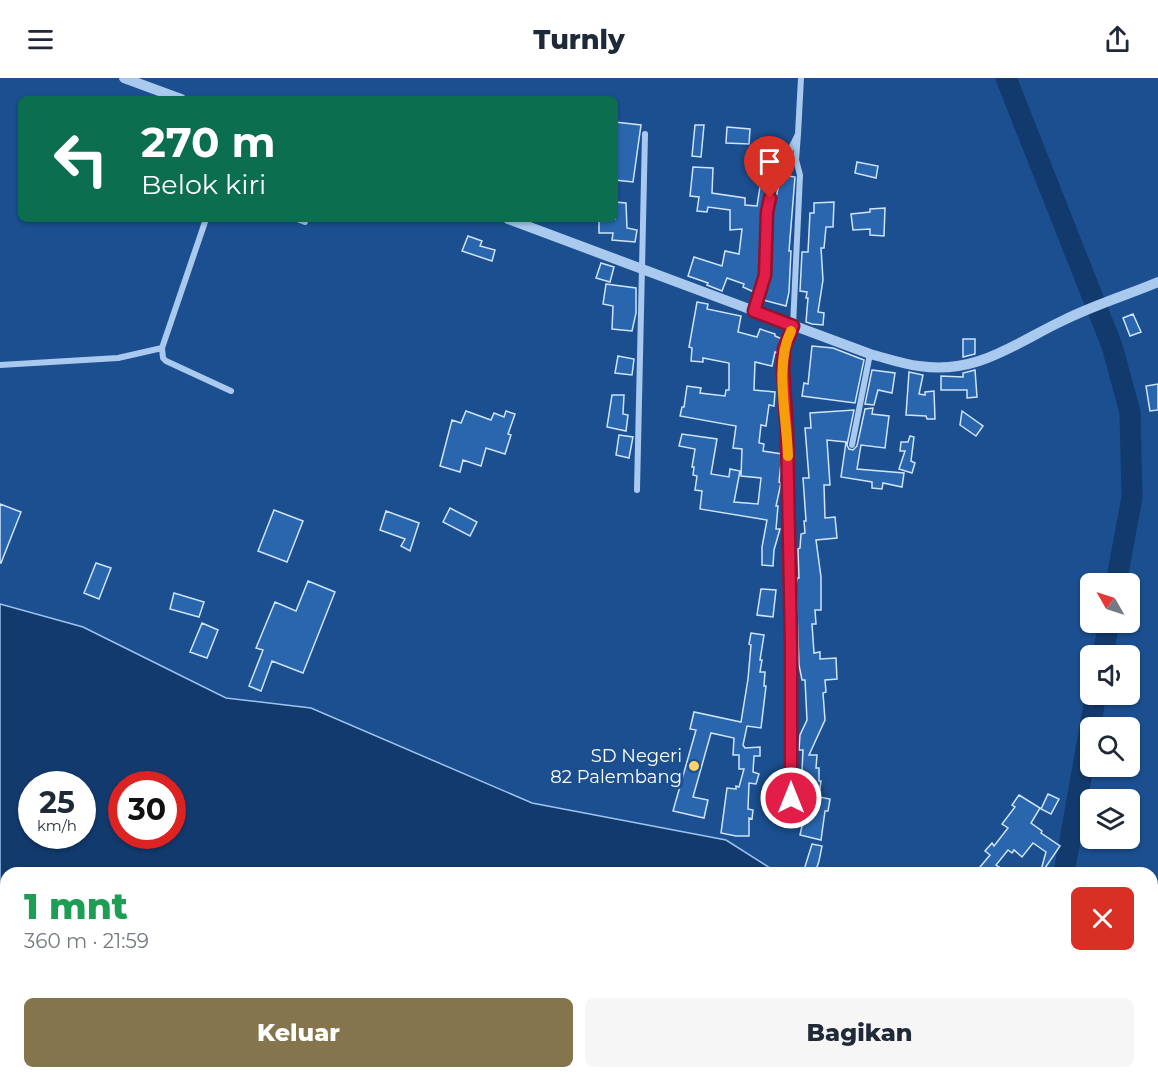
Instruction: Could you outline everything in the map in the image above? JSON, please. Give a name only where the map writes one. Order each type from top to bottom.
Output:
[{"type":"street","points":[[124,78],[173,96]]},
{"type":"street","points":[[791,820],[791,645],[787,432],[783,370],[784,349],[793,326],[800,175],[796,159],[801,78]]},
{"type":"street","points":[[637,490],[645,134]]},
{"type":"street","points":[[754,311],[765,275],[767,212],[774,183],[798,134]]},
{"type":"street","points":[[786,158],[796,159]]},
{"type":"street","points":[[205,222],[162,348],[163,358],[231,391]]},
{"type":"street","points":[[516,222],[870,354],[918,366],[944,368],[974,364],[997,356],[1065,319],[1158,282]]},
{"type":"street","points":[[0,365],[118,358],[162,348]]},
{"type":"street","points":[[852,445],[870,354]]},
{"type":"water","points":[[0,604],[83,627],[226,698],[311,708],[532,803],[726,840],[769,867],[0,867]]},
{"type":"building","points":[[618,122],[641,125],[633,182],[618,180]]},
{"type":"building","points":[[695,125],[704,125],[701,157],[692,156]]},
{"type":"building","points":[[727,127],[750,129],[749,144],[726,143]]},
{"type":"building","points":[[767,142],[785,145],[781,157],[778,157],[762,211],[760,274],[754,292],[743,287],[744,284],[727,278],[722,291],[688,276],[694,257],[722,266],[725,251],[739,254],[742,229],[730,230],[730,210],[708,207],[707,212],[697,211],[699,197],[690,196],[693,167],[713,168],[712,193],[745,198],[745,205],[757,206]]},
{"type":"building","points":[[857,162],[878,166],[876,178],[855,173]]},
{"type":"building","points":[[784,175],[795,177],[789,251],[791,251],[789,292],[786,306],[763,300],[770,275],[772,213]]},
{"type":"building","points":[[618,202],[626,203],[627,228],[637,230],[635,242],[612,240],[613,233],[599,233],[599,222],[618,222]]},
{"type":"building","points":[[834,202],[833,227],[826,227],[824,248],[821,248],[823,280],[818,312],[824,313],[823,325],[812,324],[806,322],[807,292],[800,291],[802,252],[808,252],[810,213],[814,213],[814,203]]},
{"type":"building","points":[[885,208],[884,236],[870,235],[870,229],[853,230],[851,214]]},
{"type":"building","points":[[468,236],[482,241],[480,246],[495,250],[492,261],[462,251]]},
{"type":"building","points":[[601,263],[614,267],[610,282],[596,278]]},
{"type":"building","points":[[606,284],[636,288],[636,313],[632,331],[612,329],[613,306],[603,304]]},
{"type":"building","points":[[697,302],[708,304],[707,309],[741,316],[738,332],[757,337],[760,329],[782,339],[779,353],[775,352],[772,366],[755,362],[754,390],[775,392],[774,406],[769,405],[766,426],[761,425],[759,443],[764,444],[763,451],[782,454],[779,482],[781,483],[776,506],[778,506],[776,529],[780,529],[774,550],[773,566],[762,565],[762,547],[767,520],[700,509],[702,491],[695,490],[697,476],[693,475],[694,467],[692,467],[695,449],[679,446],[682,434],[717,439],[711,474],[729,477],[730,469],[740,471],[734,502],[758,504],[761,478],[741,476],[742,449],[733,448],[736,426],[680,416],[682,407],[684,407],[687,386],[701,388],[700,393],[725,396],[726,390],[729,390],[729,363],[703,358],[703,362],[691,361],[692,348],[689,347]]},
{"type":"building","points":[[1133,314],[1141,332],[1130,336],[1123,318]]},
{"type":"building","points":[[963,339],[975,339],[975,354],[963,357]]},
{"type":"building","points":[[812,346],[833,348],[864,360],[855,403],[802,396],[804,383],[808,384]]},
{"type":"building","points":[[618,356],[634,359],[632,375],[615,373]]},
{"type":"building","points":[[872,370],[895,373],[892,393],[878,390],[874,405],[865,404]]},
{"type":"building","points":[[975,370],[977,397],[967,398],[967,390],[941,390],[941,376],[963,377],[963,373]]},
{"type":"building","points":[[909,372],[923,375],[919,394],[925,395],[925,392],[934,391],[935,419],[906,415]]},
{"type":"building","points":[[1158,384],[1158,410],[1150,411],[1146,386]]},
{"type":"building","points":[[612,395],[624,395],[623,414],[628,415],[626,431],[607,427]]},
{"type":"building","points":[[873,408],[872,414],[889,416],[885,448],[861,445],[857,469],[904,473],[902,487],[883,483],[882,489],[872,488],[872,482],[841,477],[846,442],[827,440],[830,485],[824,485],[825,518],[835,517],[837,538],[816,540],[821,577],[821,610],[815,610],[816,624],[812,624],[814,653],[820,652],[820,659],[836,658],[837,679],[825,680],[826,692],[823,693],[825,720],[809,755],[817,755],[816,768],[819,768],[819,781],[821,781],[819,797],[830,799],[828,811],[825,811],[821,840],[800,835],[806,808],[802,807],[805,790],[801,790],[803,750],[799,750],[800,735],[807,720],[805,680],[802,680],[799,665],[796,585],[797,578],[799,578],[798,549],[801,534],[805,533],[804,521],[806,521],[803,478],[809,478],[805,428],[811,428],[810,413],[854,410],[847,445],[853,450],[857,446],[865,409]]},
{"type":"building","points":[[466,411],[491,420],[494,413],[504,417],[506,411],[515,414],[508,434],[511,435],[505,454],[486,448],[481,466],[463,460],[460,472],[440,466],[452,420],[461,423]]},
{"type":"building","points":[[962,411],[983,426],[976,436],[960,425]]},
{"type":"building","points":[[619,435],[633,437],[629,458],[616,455]]},
{"type":"building","points":[[910,436],[914,437],[911,461],[915,463],[912,473],[899,469],[905,451],[900,451],[901,442],[908,442]]},
{"type":"building","points":[[0,504],[21,512],[1,563],[0,563]]},
{"type":"building","points":[[450,508],[477,522],[470,536],[443,522]]},
{"type":"building","points":[[274,510],[303,521],[287,562],[258,551]]},
{"type":"building","points":[[386,511],[419,523],[410,551],[401,546],[405,539],[380,530]]},
{"type":"building","points":[[96,563],[111,568],[99,599],[84,593]]},
{"type":"building","points":[[308,581],[335,592],[303,673],[272,661],[261,691],[249,686],[263,650],[256,648],[275,602],[296,611]]},
{"type":"building","points":[[761,589],[776,590],[773,617],[757,615]]},
{"type":"building","points":[[174,593],[204,602],[199,617],[170,609]]},
{"type":"building","points":[[202,623],[218,630],[207,658],[190,652]]},
{"type":"building","points":[[751,633],[764,635],[760,672],[765,672],[764,686],[766,686],[761,728],[747,726],[743,745],[745,748],[760,747],[760,756],[754,756],[753,772],[759,774],[756,784],[749,783],[748,809],[753,810],[752,819],[749,818],[749,836],[736,836],[721,833],[727,788],[739,787],[744,769],[739,769],[739,755],[733,755],[734,738],[711,733],[693,797],[708,800],[704,818],[673,811],[696,730],[690,729],[694,712],[741,722],[748,679]]},
{"type":"building","points":[[1048,794],[1059,799],[1051,814],[1041,809]]},
{"type":"building","points":[[1019,795],[1040,808],[1031,823],[1060,846],[1046,867],[1042,867],[1046,852],[1033,843],[1022,857],[1014,850],[1012,853],[1008,850],[996,865],[999,867],[980,867],[990,855],[985,851],[992,843],[994,846],[1008,828],[1002,824],[1015,807],[1012,805]]},
{"type":"building","points":[[812,844],[822,846],[817,867],[805,867]]},
{"type":"waterway","points":[[1006,78],[1112,346],[1130,412],[1132,497],[1118,573]]},
{"type":"waterway","points":[[1105,645],[1107,633]]},
{"type":"waterway","points":[[1065,867],[1094,705]]},
{"type":"slow traffic","points":[[788,456],[783,370],[784,349],[791,331]]},
{"type":"place","name":"SD Negeri 82 Palembang","points":[[694,766]]},
{"type":"route","points":[[770,198],[767,212],[765,275],[754,311],[793,326],[784,349],[783,370],[787,432],[791,645],[791,798]]}]
